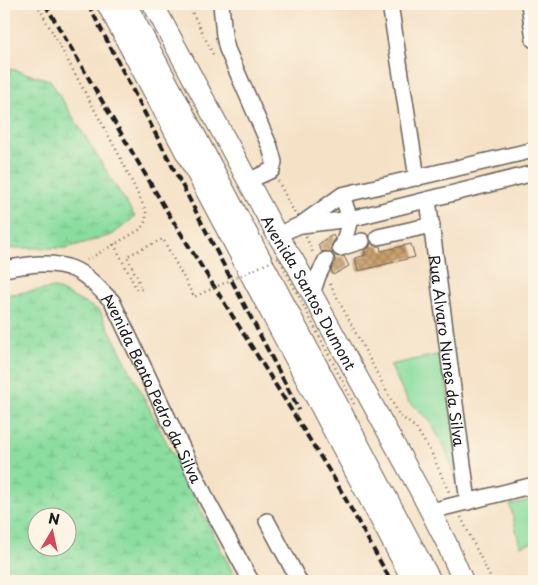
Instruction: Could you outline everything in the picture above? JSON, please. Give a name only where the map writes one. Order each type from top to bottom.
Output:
[{"type":"main road","points":[[107,4],[413,581]]},
{"type":"main road","name":"Avenida Santos Dumont","points":[[126,4],[431,581]]},
{"type":"main road","name":"Avenida Santos Dumont","points":[[157,5],[277,235],[294,261],[431,511],[463,581]]},
{"type":"street","points":[[221,4],[227,49],[270,147],[274,162],[272,170],[248,181]]},
{"type":"street","points":[[390,4],[417,178]]},
{"type":"street","points":[[529,4],[534,40]]},
{"type":"street","points":[[277,235],[300,225],[342,195],[534,150]]},
{"type":"street","points":[[300,225],[350,219],[534,173]]},
{"type":"street","points":[[342,195],[350,219],[342,247],[362,241]]},
{"type":"street","name":"Rua Alvaro Nunes da Silva","points":[[428,200],[462,504]]},
{"type":"street","points":[[378,237],[432,225]]},
{"type":"street","name":"Avenida Bento Pedro da Silva","points":[[4,269],[49,264],[73,269],[112,301],[208,502],[251,581]]},
{"type":"street","points":[[312,294],[324,264]]},
{"type":"street","points":[[431,511],[534,485]]},
{"type":"street","points":[[267,521],[300,581]]},
{"type":"path","points":[[37,4],[118,153],[146,211],[146,220],[141,229],[73,269]]},
{"type":"path","points":[[188,4],[214,56]]},
{"type":"path","points":[[272,170],[300,225],[324,264],[399,415],[416,428],[462,504],[492,581]]},
{"type":"path","points":[[114,244],[137,290],[142,289],[127,256],[163,239],[194,297],[279,258],[355,406]]},
{"type":"green space","points":[[11,69],[50,80],[135,217],[112,235],[66,248],[15,248],[4,250],[4,88]]},
{"type":"green space","points":[[55,288],[100,311],[237,581],[4,581],[4,295]]},
{"type":"green space","points":[[441,354],[462,484],[458,485],[444,446],[429,420],[408,401],[390,365]]},
{"type":"green space","points":[[534,499],[534,542],[520,546],[510,505]]},
{"type":"building","points":[[333,235],[335,239],[331,246],[333,254],[326,251],[322,252],[318,245]]},
{"type":"building","points":[[371,243],[375,246],[380,246],[381,251],[411,244],[415,257],[358,271],[355,258],[366,255],[364,250],[369,248]]},
{"type":"building","points":[[334,255],[338,257],[344,256],[349,266],[333,275],[331,271],[335,260]]},
{"type":"railway","points":[[45,4],[165,208],[335,480],[391,581]]},
{"type":"railway","points":[[88,4],[299,410]]}]
